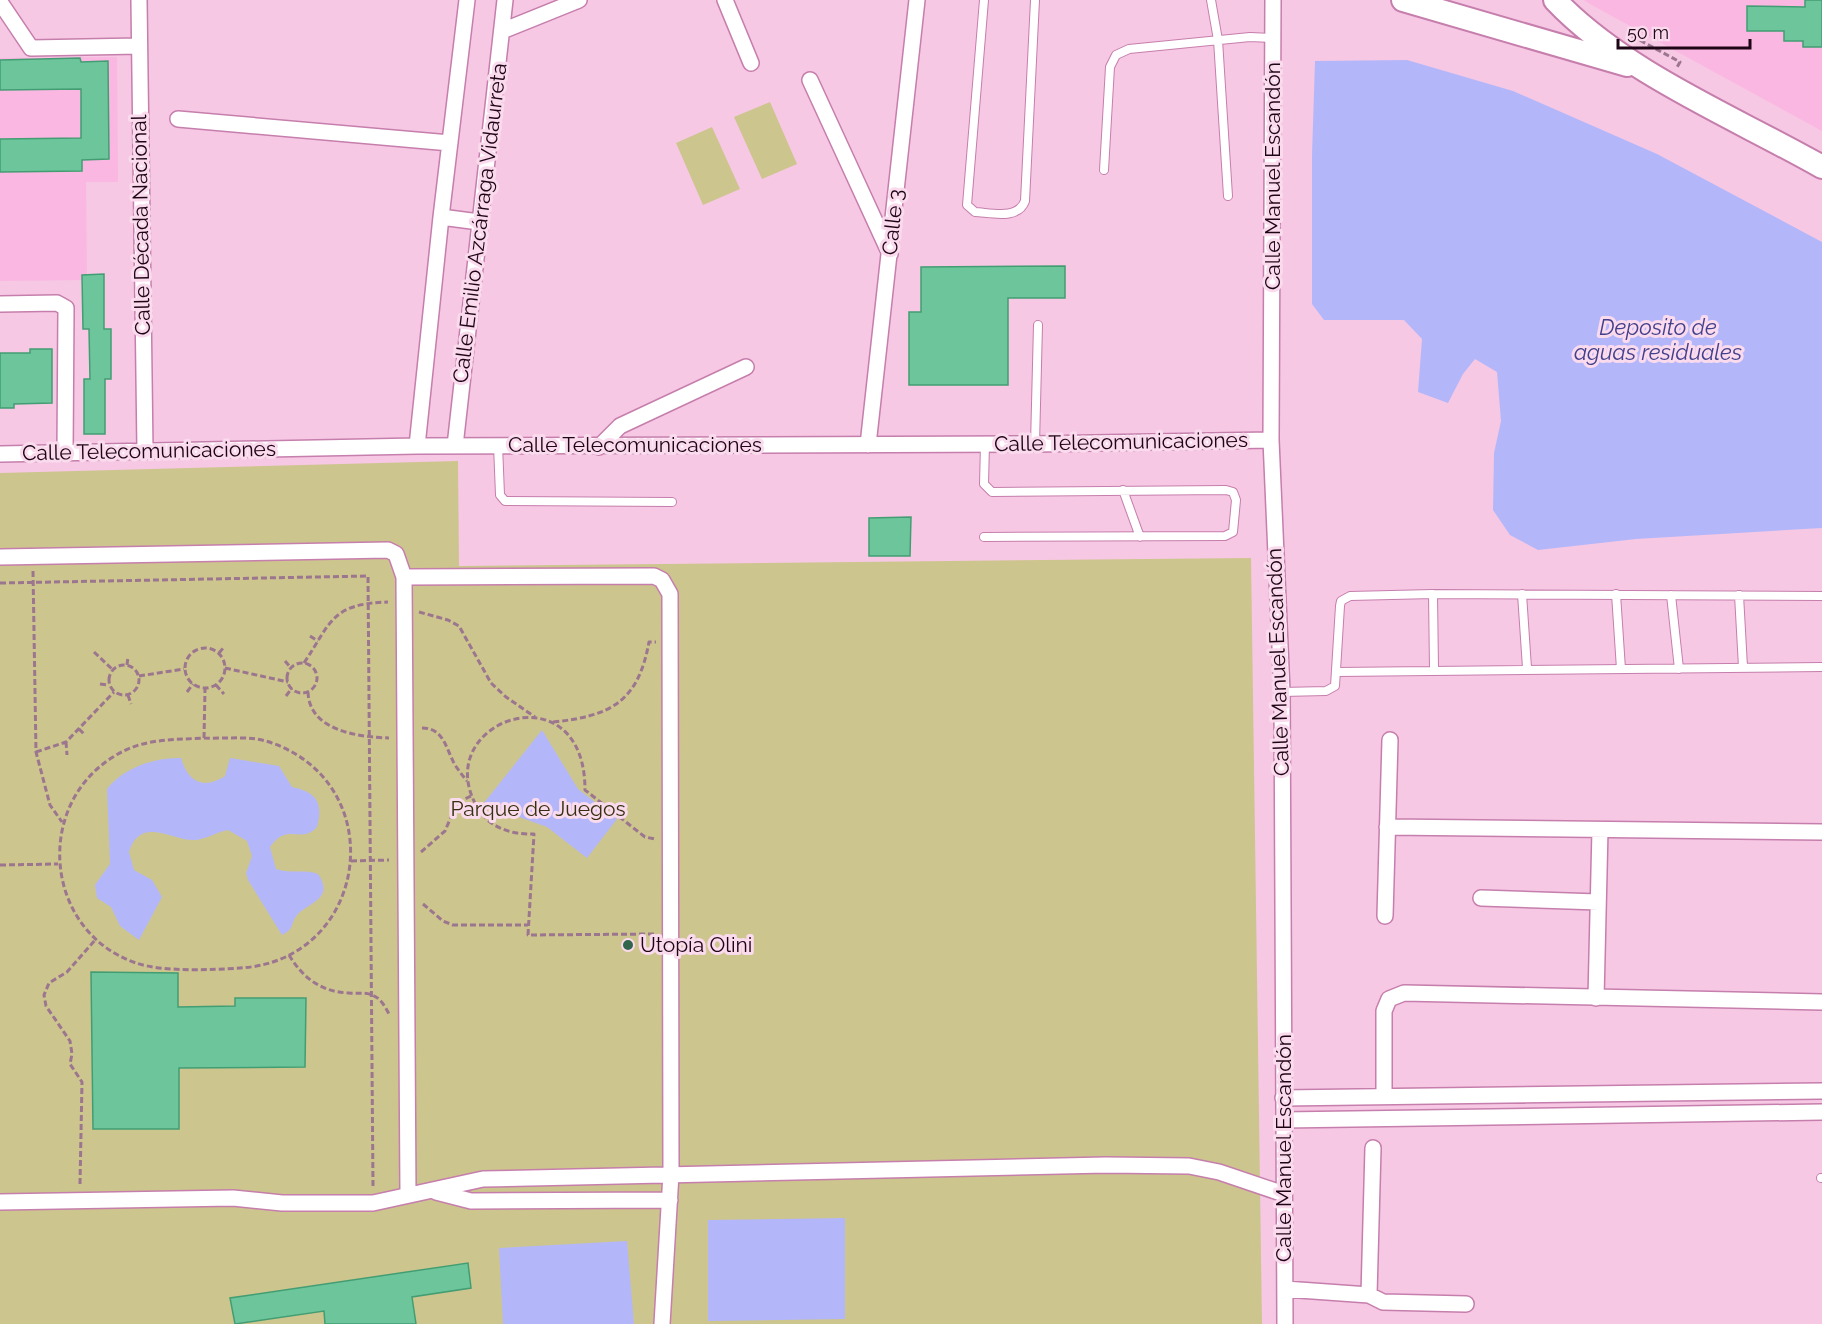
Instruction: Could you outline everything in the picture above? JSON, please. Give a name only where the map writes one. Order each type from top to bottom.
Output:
[{"type":"main road","points":[[1403,0],[1648,73]]},
{"type":"main road","points":[[1555,0],[1581,24],[1648,73],[1822,167]]},
{"type":"street","name":"Calle Década Nacional","points":[[139,0],[145,451]]},
{"type":"street","name":"Calle Emilio Azcárraga Vidaurreta","points":[[417,446],[467,0]]},
{"type":"street","name":"Calle Emilio Azcárraga Vidaurreta","points":[[455,446],[505,0]]},
{"type":"street","points":[[502,31],[579,0]]},
{"type":"street","points":[[725,0],[751,63]]},
{"type":"street","name":"Calle 3","points":[[868,444],[917,0]]},
{"type":"street","name":"Calle Manuel Escandón","points":[[1273,0],[1271,440],[1282,692],[1285,1324]]},
{"type":"street","points":[[0,3],[31,48],[139,46]]},
{"type":"street","points":[[810,80],[890,254]]},
{"type":"street","points":[[178,119],[450,143]]},
{"type":"street","points":[[441,217],[479,222]]},
{"type":"street","points":[[0,304],[57,303],[66,308],[65,453]]},
{"type":"street","points":[[599,447],[620,426],[746,367]]},
{"type":"street","name":"Calle Telecomunicaciones","points":[[0,454],[417,446],[1035,444],[1271,440]]},
{"type":"street","points":[[0,557],[388,550],[396,554],[404,577],[408,1194]]},
{"type":"street","points":[[404,577],[654,576],[662,580],[670,594],[671,1174],[662,1324]]},
{"type":"street","points":[[1384,916],[1390,740]]},
{"type":"street","points":[[1387,827],[1822,832]]},
{"type":"street","points":[[1596,998],[1600,830]]},
{"type":"street","points":[[1480,898],[1598,902]]},
{"type":"street","points":[[1384,1095],[1384,1011],[1389,999],[1404,993],[1822,1002]]},
{"type":"street","points":[[1283,1098],[1822,1091]]},
{"type":"street","points":[[1575,1095],[1575,1115]]},
{"type":"street","points":[[1283,1120],[1822,1112]]},
{"type":"street","points":[[1369,1295],[1373,1148]]},
{"type":"street","points":[[0,1202],[233,1198],[282,1203],[373,1203],[483,1179],[1155,1164],[1219,1172],[1284,1194]]},
{"type":"street","points":[[433,1191],[471,1201],[670,1200]]},
{"type":"street","points":[[1285,1289],[1369,1295],[1383,1302],[1466,1304]]},
{"type":"lane","points":[[984,0],[967,205],[975,212],[1014,214],[1021,210],[1025,201],[1035,0]]},
{"type":"lane","points":[[1211,0],[1218,40],[1228,196]]},
{"type":"lane","points":[[1104,170],[1112,60],[1130,49],[1218,40],[1274,38]]},
{"type":"lane","points":[[1035,444],[1038,325]]},
{"type":"lane","points":[[984,537],[1228,536],[1234,529],[1235,496],[1233,492],[1226,490],[992,492],[984,484],[985,444]]},
{"type":"lane","points":[[498,446],[500,495],[505,501],[672,502]]},
{"type":"lane","points":[[1123,490],[1140,537]]},
{"type":"lane","points":[[1282,692],[1331,689],[1335,686],[1340,606],[1345,598],[1433,594],[1822,596]]},
{"type":"lane","points":[[1433,594],[1434,669]]},
{"type":"lane","points":[[1522,594],[1527,668]]},
{"type":"lane","points":[[1616,594],[1621,669]]},
{"type":"lane","points":[[1671,595],[1679,669]]},
{"type":"lane","points":[[1739,595],[1743,667]]},
{"type":"lane","points":[[1337,672],[1527,668],[1822,667]]},
{"type":"path","points":[[33,556],[36,752],[51,804],[62,822]]},
{"type":"path","points":[[0,583],[368,576],[373,1203]]},
{"type":"path","points":[[291,668],[304,663],[331,620],[339,612],[368,603],[404,606],[448,620],[459,626],[491,683],[506,697],[537,718],[551,722],[590,717],[618,702],[639,680],[649,642],[671,642]]},
{"type":"path","points":[[310,636],[318,641]]},
{"type":"path","points":[[219,653],[224,647]]},
{"type":"path","points":[[199,648],[209,648],[219,653],[225,668],[224,676],[216,685],[205,688],[193,684],[186,677],[184,669],[186,660],[199,648]]},
{"type":"path","points":[[94,652],[112,669]]},
{"type":"path","points":[[127,664],[128,657]]},
{"type":"path","points":[[285,661],[291,668]]},
{"type":"path","points":[[304,663],[312,666],[317,680],[308,692]]},
{"type":"path","points":[[127,664],[112,669],[108,677],[109,685],[114,692],[129,695]]},
{"type":"path","points":[[127,664],[135,669],[139,676],[139,684],[129,695],[130,704]]},
{"type":"path","points":[[225,668],[288,682],[299,692],[308,692]]},
{"type":"path","points":[[288,682],[291,668]]},
{"type":"path","points":[[139,676],[184,669]]},
{"type":"path","points":[[100,684],[109,685]]},
{"type":"path","points":[[187,692],[193,684]]},
{"type":"path","points":[[216,685],[224,694]]},
{"type":"path","points":[[204,738],[205,688]]},
{"type":"path","points":[[286,696],[292,688]]},
{"type":"path","points":[[36,752],[66,742],[114,692]]},
{"type":"path","points":[[308,692],[313,708],[330,726],[355,735],[369,738],[434,730],[447,746],[455,764],[468,783]]},
{"type":"path","points":[[537,718],[510,720],[486,733],[471,756],[468,783],[471,796],[486,819],[509,832],[534,834],[528,935],[672,934]]},
{"type":"path","points":[[551,722],[574,741],[582,754],[585,790],[645,837],[671,842]]},
{"type":"path","points":[[79,729],[85,735]]},
{"type":"path","points":[[204,738],[262,740],[284,748],[306,762],[331,788],[348,819],[351,833],[351,861],[347,888],[333,916],[310,941],[289,955],[256,966],[239,968],[156,967],[123,958],[97,938],[80,920],[68,899],[59,864],[62,822],[89,775],[114,756],[149,741],[204,738]]},
{"type":"path","points":[[66,742],[68,755]]},
{"type":"path","points":[[351,861],[405,860],[430,847],[445,831],[457,803],[471,796]]},
{"type":"path","points":[[0,865],[59,864]]},
{"type":"path","points":[[421,901],[431,912],[453,925],[528,925]]},
{"type":"path","points":[[80,1201],[82,1082],[70,1064],[72,1054],[70,1041],[46,1006],[44,995],[49,983],[67,972],[97,938]]},
{"type":"path","points":[[289,955],[306,977],[319,986],[340,993],[372,994],[380,1000],[392,1021],[407,1021]]},
{"type":"shaded area","points":[[1584,0],[1822,0],[1822,131],[1590,4]]},
{"type":"shaded area","points":[[117,57],[118,182],[86,182],[87,280],[0,281],[0,58]]},
{"type":"green space","points":[[770,102],[797,164],[762,179],[734,117]]},
{"type":"green space","points":[[712,127],[740,189],[703,205],[676,143]]},
{"type":"green space","name":"Utopía Olini","points":[[458,461],[459,566],[1251,558],[1262,1324],[0,1324],[0,473]]},
{"type":"water","name":"Deposito de aguas residuales","points":[[1407,60],[1513,91],[1657,154],[1822,242],[1822,528],[1636,539],[1538,550],[1510,535],[1493,510],[1494,453],[1501,421],[1497,372],[1475,359],[1463,374],[1448,403],[1418,392],[1422,339],[1404,320],[1324,320],[1312,304],[1312,155],[1315,61]]},
{"type":"water","points":[[542,730],[578,789],[617,819],[587,858],[547,827],[483,804]]},
{"type":"water","points":[[181,758],[192,778],[203,783],[225,776],[230,758],[279,766],[292,787],[307,792],[316,799],[319,810],[317,827],[305,834],[283,835],[270,847],[276,869],[318,874],[324,889],[318,899],[298,914],[289,930],[282,935],[248,880],[246,873],[252,856],[247,841],[228,830],[196,840],[149,832],[141,834],[134,841],[129,852],[134,870],[152,880],[162,897],[139,940],[120,926],[111,907],[97,898],[95,885],[110,864],[107,789],[122,775],[140,765],[161,759]]},
{"type":"water","points":[[845,1218],[845,1319],[708,1321],[708,1220]]},
{"type":"water","points":[[627,1241],[634,1324],[503,1324],[499,1248]]},
{"type":"building","points":[[1805,0],[1822,0],[1822,47],[1803,47],[1803,41],[1784,41],[1784,31],[1747,31],[1747,6],[1805,7]]},
{"type":"building","points":[[80,58],[81,62],[108,61],[109,159],[82,160],[82,171],[0,172],[0,139],[81,138],[81,89],[0,90],[0,60]]},
{"type":"building","points":[[1065,266],[1065,298],[1008,298],[1008,385],[909,385],[909,312],[921,312],[921,267]]},
{"type":"building","points":[[104,274],[104,329],[111,329],[111,379],[105,379],[105,434],[84,434],[84,379],[90,379],[89,329],[83,329],[82,275]]},
{"type":"building","points":[[30,349],[52,349],[52,403],[14,404],[14,408],[0,408],[0,353],[30,353]]},
{"type":"building","points":[[911,517],[910,556],[869,556],[869,518]]},
{"type":"building","points":[[91,972],[178,973],[178,1007],[235,1006],[235,998],[306,998],[305,1067],[179,1068],[179,1129],[93,1129]]},
{"type":"building","points":[[468,1263],[471,1288],[412,1297],[416,1324],[325,1324],[324,1311],[235,1324],[230,1298]]},
{"type":"place","name":"Utopía Olini","points":[[628,945]]},
{"type":"park label","name":"Parque de Juegos","points":[[538,809]]}]
